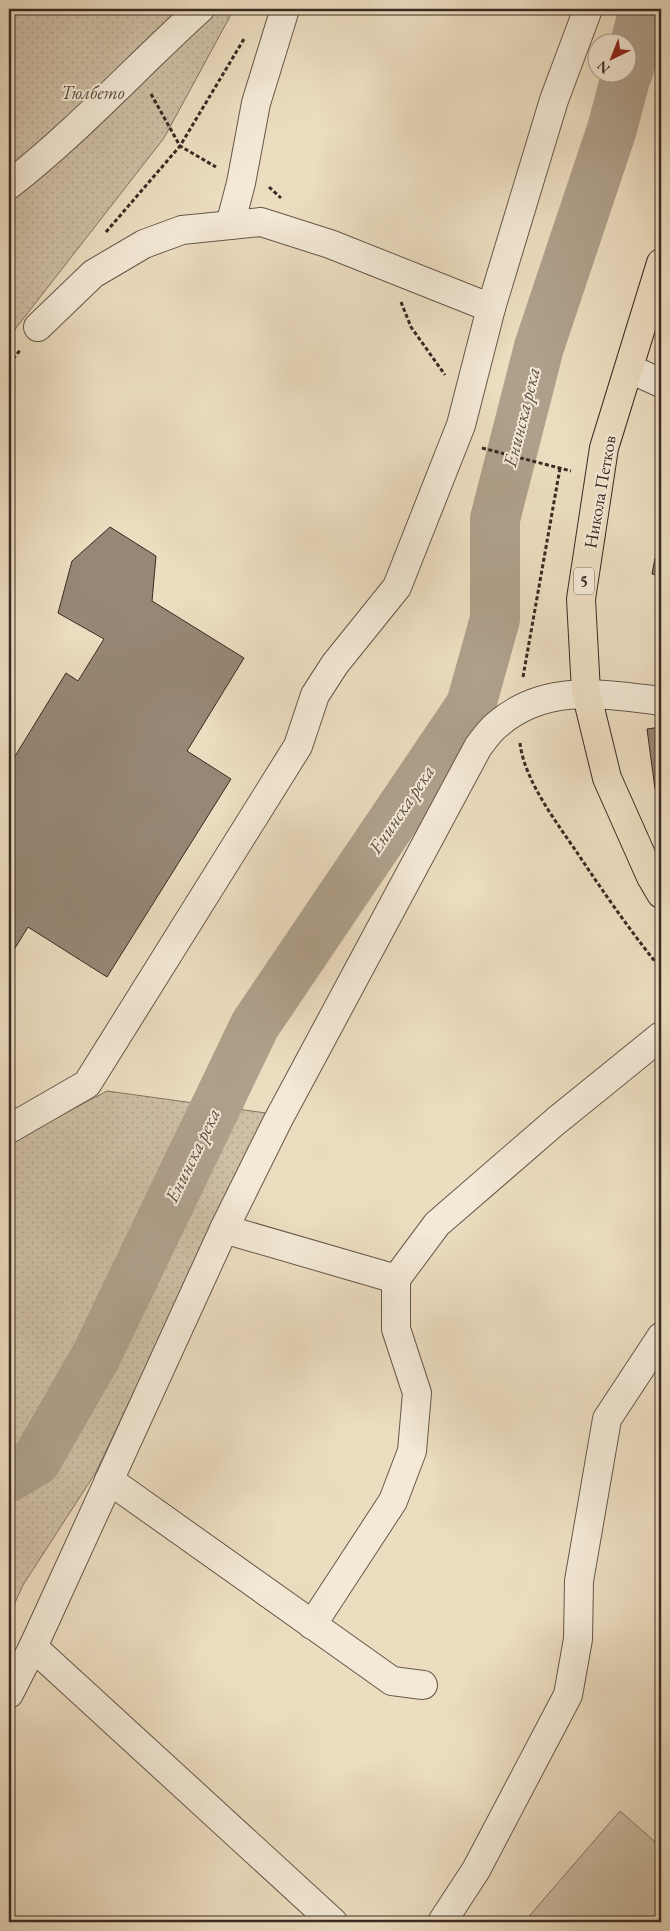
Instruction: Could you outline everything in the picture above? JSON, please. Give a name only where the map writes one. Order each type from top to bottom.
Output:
[{"type":"main road","name":"Никола Петков","points":[[661,263],[630,370],[604,448],[581,599],[586,692],[607,778],[651,877],[661,894]]},
{"type":"street","points":[[9,185],[52,151],[136,67],[200,9]]},
{"type":"street","points":[[230,225],[241,183],[256,104],[285,9]]},
{"type":"street","points":[[9,1129],[88,1084],[298,746],[315,695],[335,664],[397,587],[461,425],[491,308],[554,100],[588,9]]},
{"type":"street","points":[[38,327],[93,274],[144,244],[182,230],[261,222],[322,241],[491,308]]},
{"type":"street","points":[[630,370],[661,383]]},
{"type":"street","points":[[9,1694],[33,1647],[224,1229],[277,1122],[478,747],[497,724],[517,710],[555,696],[586,692],[661,701]]},
{"type":"street","points":[[312,1625],[393,1501],[412,1451],[417,1393],[396,1329],[396,1279],[437,1224],[556,1121],[661,1036]]},
{"type":"street","points":[[224,1229],[396,1279]]},
{"type":"street","points":[[442,1922],[476,1870],[568,1694],[578,1639],[580,1572],[607,1419],[661,1337]]},
{"type":"street","points":[[109,1480],[392,1681],[424,1685]]},
{"type":"street","points":[[33,1647],[333,1922]]},
{"type":"path","points":[[101,238],[180,146],[247,33]]},
{"type":"path","points":[[136,67],[180,146],[241,183]]},
{"type":"path","points":[[481,448],[571,472]]},
{"type":"path","points":[[560,468],[517,710],[522,760],[553,817],[630,930],[661,969]]},
{"type":"green space","name":"Тюлбето","points":[[9,9],[234,9],[164,138],[9,337]]},
{"type":"green space","points":[[107,1091],[266,1113],[96,1472],[23,1585],[9,1616],[9,1143]]},
{"type":"green space","points":[[620,1811],[661,1847],[661,1922],[524,1922]]},
{"type":"building","points":[[661,523],[661,552],[656,551]]},
{"type":"building","points":[[110,527],[156,556],[152,601],[244,658],[187,751],[231,779],[107,977],[28,927],[9,958],[9,766],[66,673],[78,681],[104,639],[58,613],[72,561]]},
{"type":"building","points":[[655,558],[661,559],[661,575],[652,574]]},
{"type":"building","points":[[661,575],[661,599],[657,599]]},
{"type":"building","points":[[661,727],[661,788],[655,789],[647,729]]},
{"type":"waterway","name":"Енинска река","points":[[638,33],[644,9]]},
{"type":"waterway","name":"Енинска река","points":[[9,1477],[36,1461],[96,1356],[255,1025],[471,705],[495,619],[495,519],[539,347],[612,129],[624,82]]}]
